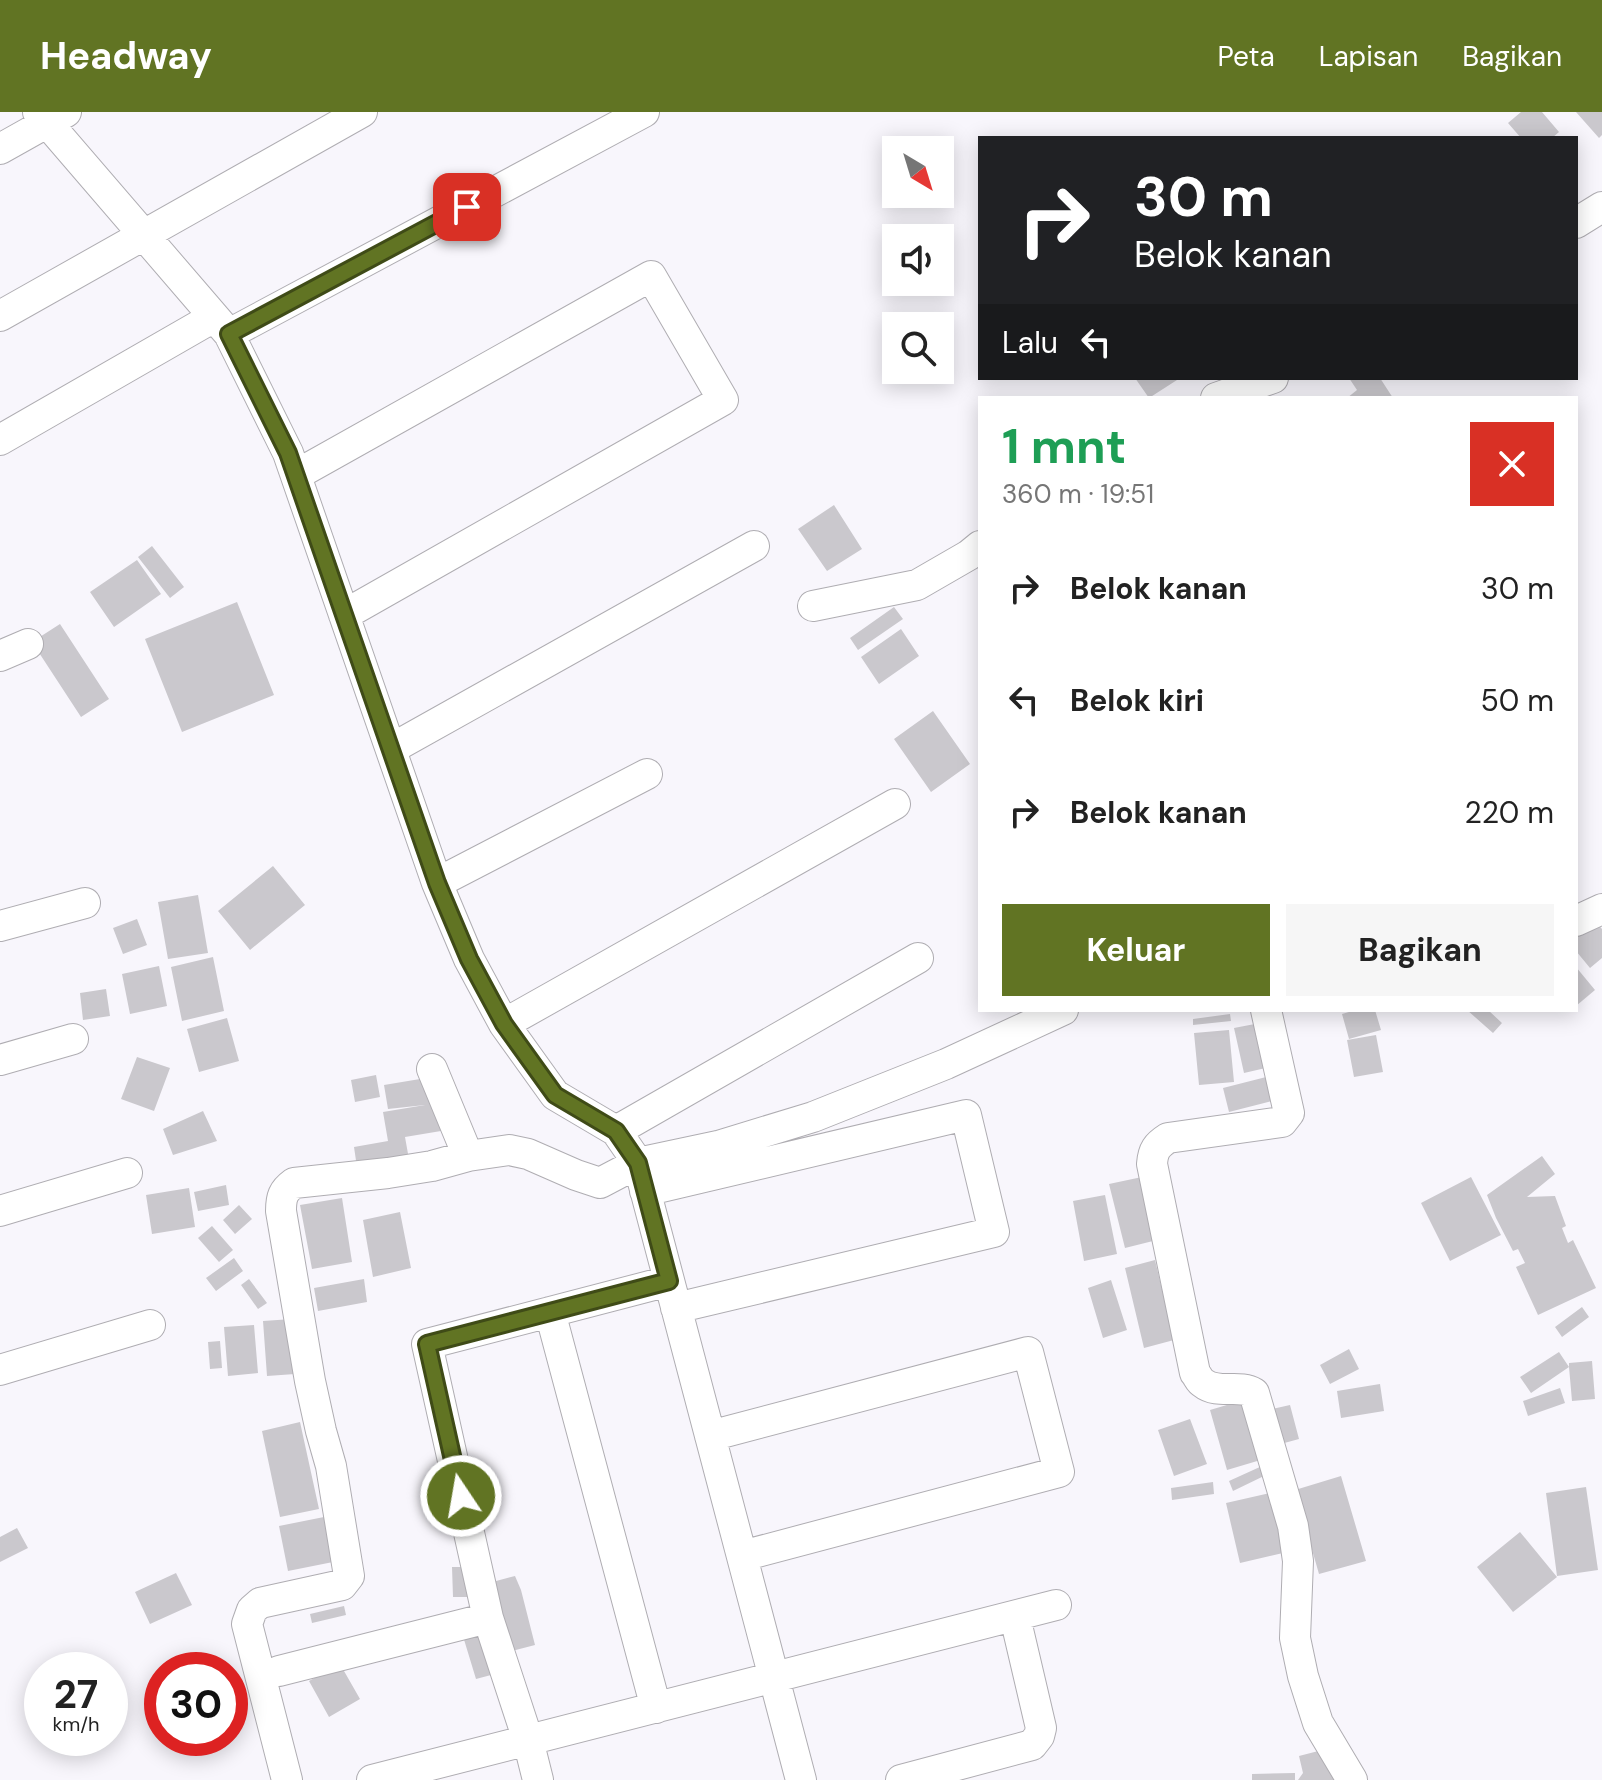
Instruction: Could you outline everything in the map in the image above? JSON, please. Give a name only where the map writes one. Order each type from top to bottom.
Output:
[{"type":"street","points":[[0,316],[362,112]]},
{"type":"street","points":[[0,440],[644,112]]},
{"type":"street","points":[[0,149],[51,116],[143,234],[222,326],[288,453],[437,883],[469,959],[504,1024],[555,1095],[616,1131],[641,1177],[801,1780]]},
{"type":"street","points":[[1578,222],[1602,207]]},
{"type":"street","points":[[296,475],[651,276],[723,400],[344,615]]},
{"type":"street","points":[[1222,396],[1267,380]]},
{"type":"street","points":[[391,749],[754,546]]},
{"type":"street","points":[[813,606],[917,585],[978,548]]},
{"type":"street","points":[[0,656],[28,644]]},
{"type":"street","points":[[437,883],[647,774]]},
{"type":"street","points":[[504,1024],[895,804]]},
{"type":"street","points":[[0,926],[85,903]]},
{"type":"street","points":[[1578,920],[1602,909]]},
{"type":"street","points":[[616,1131],[918,958]]},
{"type":"street","points":[[641,1177],[718,1146],[813,1117],[946,1064],[1059,1012]]},
{"type":"street","points":[[1266,1012],[1289,1113],[1287,1117],[1282,1122],[1168,1138],[1153,1153],[1152,1164],[1195,1373],[1203,1384],[1219,1389],[1247,1389],[1254,1393],[1293,1526],[1298,1561],[1295,1638],[1303,1676],[1318,1723],[1352,1780]]},
{"type":"street","points":[[0,1060],[73,1039]]},
{"type":"street","points":[[432,1069],[468,1156]]},
{"type":"street","points":[[287,1780],[247,1624],[252,1610],[260,1603],[342,1585],[349,1576],[331,1466],[310,1381],[281,1211],[283,1193],[294,1183],[418,1169],[468,1156],[509,1150],[528,1154],[600,1183],[966,1115],[994,1232],[672,1295],[550,1312],[427,1344],[488,1618],[538,1780]]},
{"type":"street","points":[[0,1211],[127,1173]]},
{"type":"street","points":[[550,1312],[656,1708]]},
{"type":"street","points":[[0,1370],[150,1325]]},
{"type":"street","points":[[710,1436],[1028,1352],[1059,1472],[742,1556]]},
{"type":"street","points":[[372,1780],[1056,1605]]},
{"type":"street","points":[[901,1780],[1032,1745],[1039,1736],[1041,1728],[1015,1617]]},
{"type":"street","points":[[279,1671],[488,1618]]},
{"type":"building","points":[[1521,112],[1542,112],[1559,132],[1554,136],[1519,136],[1508,123]]},
{"type":"building","points":[[1576,112],[1602,112],[1602,135],[1599,138]]},
{"type":"building","points":[[1136,380],[1177,380],[1152,396],[1148,396]]},
{"type":"building","points":[[1350,380],[1381,380],[1392,396],[1350,396],[1357,390]]},
{"type":"building","points":[[834,505],[862,549],[827,571],[798,529]]},
{"type":"building","points":[[152,546],[184,587],[170,598],[138,557]]},
{"type":"building","points":[[137,560],[161,594],[114,627],[90,592]]},
{"type":"building","points":[[237,602],[274,695],[182,732],[145,639]]},
{"type":"building","points":[[894,607],[903,619],[858,650],[850,638]]},
{"type":"building","points":[[60,624],[109,699],[81,717],[32,642]]},
{"type":"building","points":[[901,629],[919,656],[879,684],[861,657]]},
{"type":"building","points":[[933,711],[970,764],[931,792],[894,739]]},
{"type":"building","points":[[273,866],[305,905],[250,950],[218,911]]},
{"type":"building","points":[[198,895],[208,953],[168,959],[158,902]]},
{"type":"building","points":[[137,919],[147,945],[123,954],[113,928]]},
{"type":"building","points":[[1594,920],[1602,929],[1602,958],[1590,968],[1578,953],[1578,933]]},
{"type":"building","points":[[213,957],[224,1011],[182,1021],[171,967]]},
{"type":"building","points":[[159,966],[167,1006],[130,1014],[122,974]]},
{"type":"building","points":[[1578,969],[1595,990],[1578,1004]]},
{"type":"building","points":[[106,989],[110,1016],[83,1020],[80,993]]},
{"type":"building","points":[[1376,1012],[1381,1030],[1349,1039],[1342,1014]]},
{"type":"building","points":[[1469,1012],[1490,1012],[1502,1023],[1493,1033]]},
{"type":"building","points":[[1230,1014],[1231,1021],[1193,1025],[1193,1019]]},
{"type":"building","points":[[227,1018],[239,1061],[199,1072],[187,1029]]},
{"type":"building","points":[[1260,1023],[1270,1067],[1244,1073],[1234,1028]]},
{"type":"building","points":[[1229,1030],[1234,1082],[1199,1085],[1194,1033]]},
{"type":"building","points":[[1376,1035],[1383,1072],[1354,1077],[1347,1040]]},
{"type":"building","points":[[137,1057],[170,1068],[154,1111],[121,1099]]},
{"type":"building","points":[[376,1075],[380,1097],[355,1102],[351,1080]]},
{"type":"building","points":[[1274,1075],[1280,1099],[1229,1112],[1223,1088]]},
{"type":"building","points":[[426,1078],[430,1104],[436,1103],[441,1131],[405,1137],[410,1165],[358,1174],[354,1147],[388,1141],[383,1112],[425,1105],[388,1109],[384,1085]]},
{"type":"building","points":[[203,1111],[217,1141],[173,1155],[163,1129]]},
{"type":"building","points":[[1542,1156],[1555,1174],[1527,1197],[1555,1196],[1566,1226],[1562,1228],[1568,1243],[1573,1240],[1596,1288],[1538,1315],[1516,1267],[1525,1263],[1518,1249],[1513,1251],[1487,1195]]},
{"type":"building","points":[[1142,1177],[1157,1240],[1125,1248],[1109,1184]]},
{"type":"building","points":[[1471,1177],[1501,1235],[1450,1261],[1421,1203]]},
{"type":"building","points":[[226,1185],[229,1205],[198,1211],[194,1192]]},
{"type":"building","points":[[189,1188],[195,1227],[152,1234],[146,1195]]},
{"type":"building","points":[[1105,1195],[1117,1254],[1084,1261],[1073,1201]]},
{"type":"building","points":[[342,1198],[352,1262],[312,1269],[300,1205]]},
{"type":"building","points":[[239,1205],[252,1219],[235,1234],[223,1220]]},
{"type":"building","points":[[400,1212],[411,1268],[373,1277],[363,1220]]},
{"type":"building","points":[[212,1226],[233,1250],[219,1262],[198,1238]]},
{"type":"building","points":[[234,1258],[243,1271],[216,1291],[206,1278]]},
{"type":"building","points":[[1155,1260],[1174,1340],[1144,1348],[1125,1268]]},
{"type":"building","points":[[249,1279],[267,1303],[258,1309],[241,1285]]},
{"type":"building","points":[[364,1279],[367,1302],[318,1311],[314,1288]]},
{"type":"building","points":[[1111,1280],[1127,1330],[1103,1338],[1088,1288]]},
{"type":"building","points":[[1582,1307],[1589,1317],[1562,1337],[1555,1327]]},
{"type":"building","points":[[292,1319],[295,1374],[267,1376],[263,1321]]},
{"type":"building","points":[[254,1325],[258,1373],[228,1376],[224,1327]]},
{"type":"building","points":[[220,1341],[222,1368],[210,1369],[208,1342]]},
{"type":"building","points":[[1349,1349],[1359,1369],[1330,1384],[1320,1365]]},
{"type":"building","points":[[1559,1352],[1569,1367],[1531,1393],[1520,1377]]},
{"type":"building","points":[[1592,1361],[1595,1399],[1572,1401],[1569,1363]]},
{"type":"building","points":[[1380,1384],[1384,1411],[1341,1418],[1337,1391]]},
{"type":"building","points":[[1560,1388],[1565,1403],[1528,1416],[1523,1401]]},
{"type":"building","points":[[1247,1399],[1264,1459],[1227,1470],[1210,1410]]},
{"type":"building","points":[[1290,1405],[1299,1439],[1277,1445],[1268,1410]]},
{"type":"building","points":[[1190,1419],[1207,1464],[1174,1476],[1158,1430]]},
{"type":"building","points":[[300,1422],[319,1509],[280,1517],[262,1431]]},
{"type":"building","points":[[1262,1466],[1266,1475],[1233,1491],[1229,1481]]},
{"type":"building","points":[[1341,1476],[1366,1561],[1319,1574],[1295,1490]]},
{"type":"building","points":[[1213,1482],[1214,1494],[1172,1500],[1171,1488]]},
{"type":"building","points":[[1586,1487],[1598,1570],[1557,1576],[1546,1493]]},
{"type":"building","points":[[1270,1493],[1283,1553],[1240,1563],[1226,1503]]},
{"type":"building","points":[[334,1515],[343,1560],[288,1571],[279,1526]]},
{"type":"building","points":[[17,1528],[28,1548],[0,1562],[0,1537]]},
{"type":"building","points":[[1520,1532],[1557,1577],[1513,1612],[1477,1567]]},
{"type":"building","points":[[452,1567],[471,1567],[471,1597],[453,1597]]},
{"type":"building","points":[[176,1573],[192,1605],[150,1624],[135,1592]]},
{"type":"building","points":[[515,1576],[535,1645],[504,1653],[485,1584]]},
{"type":"building","points":[[344,1606],[346,1615],[312,1623],[310,1614]]},
{"type":"building","points":[[479,1629],[491,1675],[476,1679],[462,1633]]},
{"type":"building","points":[[340,1664],[360,1699],[329,1717],[309,1681]]},
{"type":"building","points":[[1330,1748],[1337,1780],[1298,1780],[1303,1773],[1299,1756]]},
{"type":"building","points":[[1295,1773],[1295,1780],[1252,1780],[1252,1774]]},
{"type":"route","points":[[461,1496],[427,1344],[669,1281],[638,1163],[616,1131],[555,1095],[504,1024],[469,959],[437,883],[288,453],[229,334],[467,207]]}]
